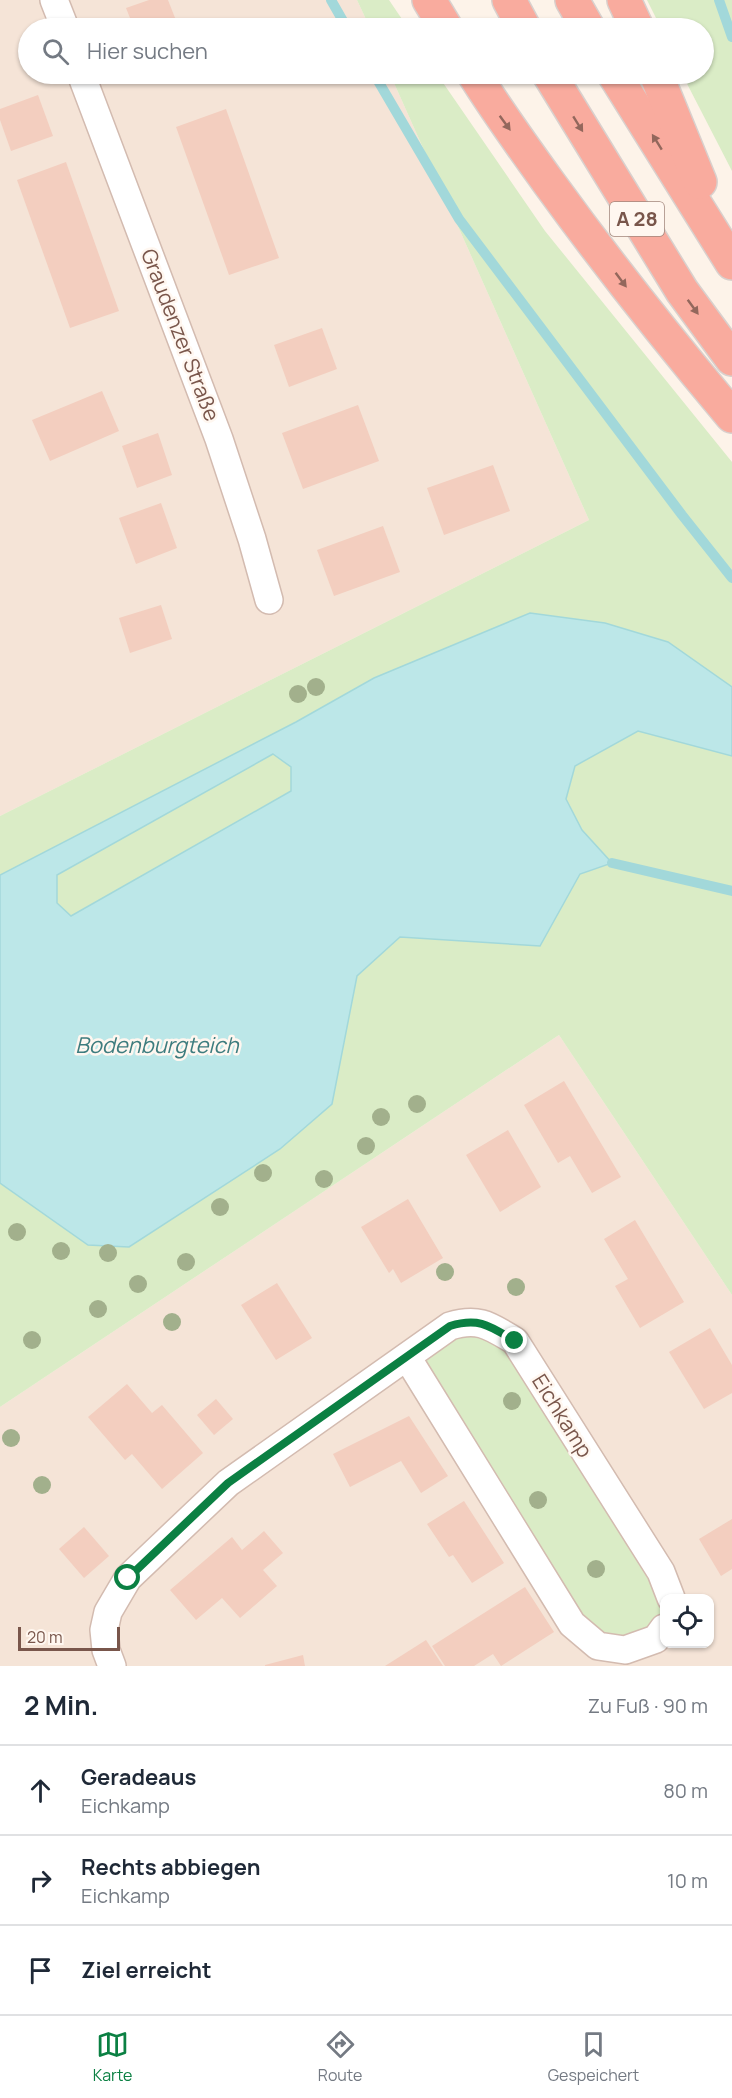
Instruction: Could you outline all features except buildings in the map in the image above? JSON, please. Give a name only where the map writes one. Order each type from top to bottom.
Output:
[{"type":"highway","points":[[429,0],[440,18]]},
{"type":"highway","points":[[509,0],[519,18]]},
{"type":"highway","points":[[572,0],[582,18]]},
{"type":"highway","points":[[624,0],[632,18]]},
{"type":"highway","points":[[480,84],[495,109],[585,233],[647,314],[732,416]]},
{"type":"highway","name":"A 28","points":[[555,84],[682,291],[732,359]]},
{"type":"highway","name":"A 28","points":[[620,84],[732,262]]},
{"type":"highway","points":[[660,84],[732,262]]},
{"type":"street","points":[[54,0],[60,18]]},
{"type":"street","name":"Graudenzer Straße","points":[[85,84],[219,439],[252,539],[269,600]]},
{"type":"street","name":"Eichkamp","points":[[112,1666],[106,1650],[104,1630],[108,1612],[128,1578],[228,1483],[450,1326],[467,1320],[490,1326],[515,1341],[661,1572],[669,1594]]},
{"type":"street","points":[[407,1357],[572,1624],[598,1646],[625,1650],[656,1639],[660,1634]]},
{"type":"shaded area","points":[[0,0],[357,0],[365,18],[18,18],[18,84],[394,84],[589,520],[0,816]]},
{"type":"shaded area","points":[[559,1035],[732,1295],[732,1666],[0,1666],[0,1407]]},
{"type":"green space","points":[[357,0],[389,0],[401,18],[365,18]]},
{"type":"green space","points":[[647,0],[732,0],[732,171],[687,84],[714,84],[714,18],[656,18]]},
{"type":"green space","points":[[394,84],[444,84],[545,231],[732,462],[732,1295],[559,1035],[0,1407],[0,816],[589,520]]},
{"type":"green space","points":[[450,1326],[490,1326],[661,1594],[660,1629],[598,1646],[407,1357]]},
{"type":"water","name":"Bodenburgteich","points":[[530,613],[605,623],[668,642],[732,687],[732,756],[638,731],[575,766],[566,799],[582,830],[612,863],[580,874],[540,946],[400,937],[357,976],[332,1104],[280,1149],[129,1247],[88,1245],[0,1183],[0,875],[296,722],[374,678]],"holes":[[[273,754],[291,767],[291,791],[71,916],[57,903],[57,875]]]},
{"type":"waterway","points":[[331,0],[341,18]]},
{"type":"waterway","points":[[719,0],[732,37]]},
{"type":"waterway","points":[[380,84],[459,219],[732,578]]},
{"type":"waterway","points":[[612,863],[732,891]]},
{"type":"route","points":[[128,1578],[228,1483],[450,1326],[467,1320],[490,1326],[515,1341]]}]
